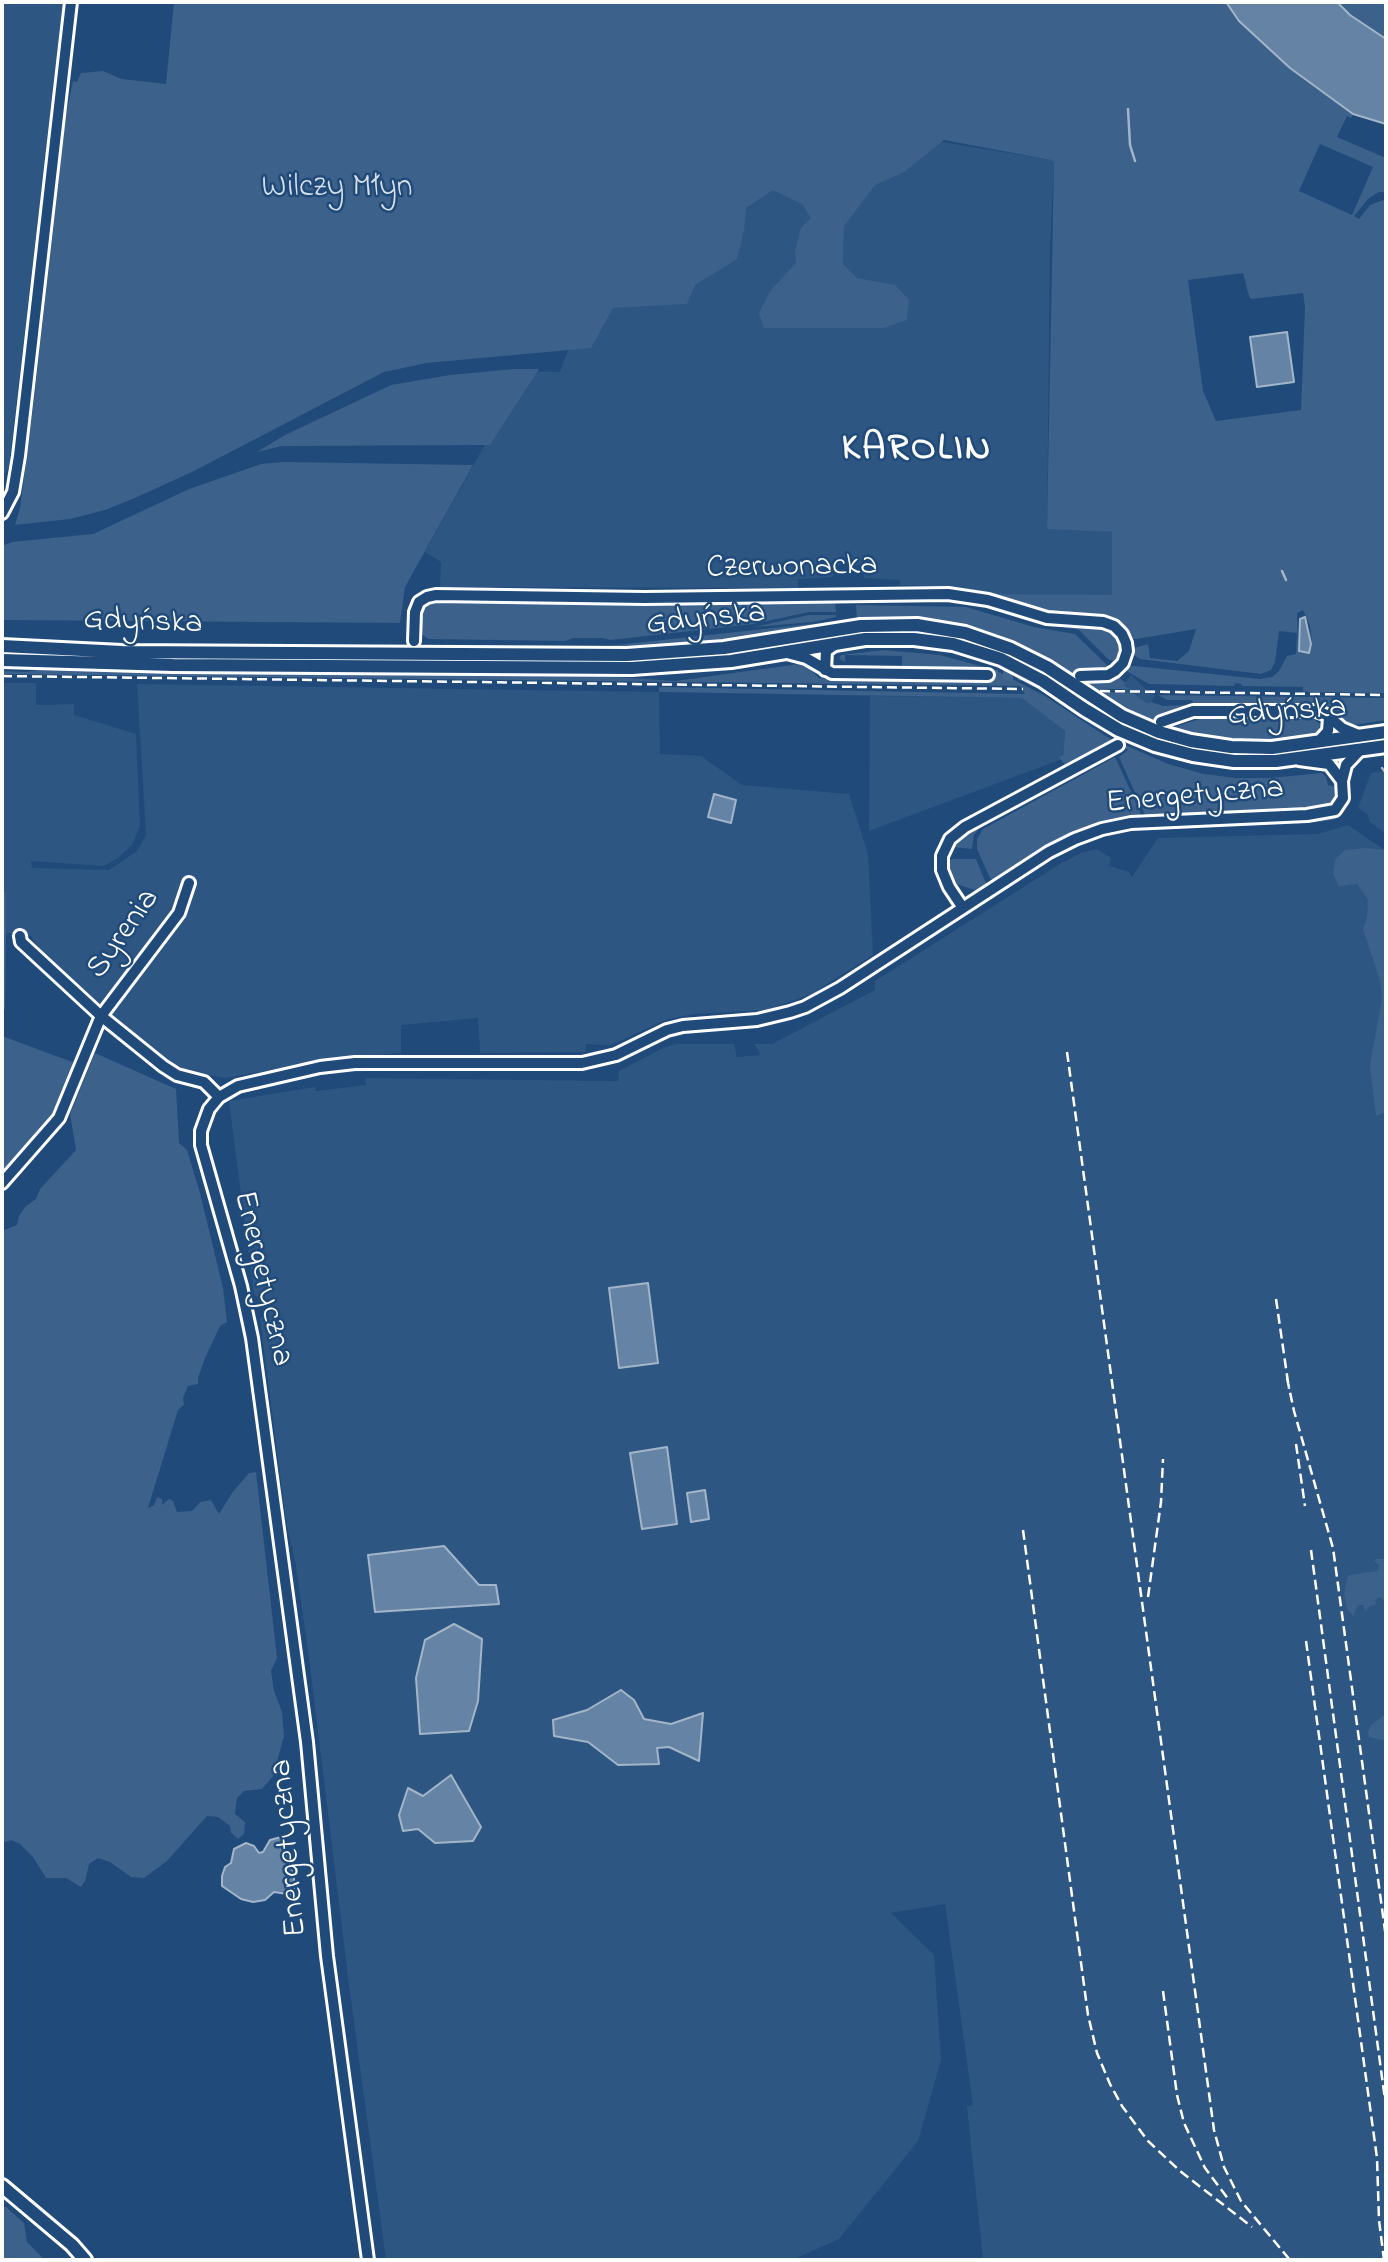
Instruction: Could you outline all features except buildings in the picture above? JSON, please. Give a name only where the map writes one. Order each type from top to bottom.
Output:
[{"type":"main road","name":"Gdyńska","points":[[2,646],[122,652],[451,656],[654,654],[741,646],[861,626],[917,625],[965,633],[1011,649],[1047,667],[1115,712],[1175,737],[1240,748],[1318,742],[1386,746]]},
{"type":"main road","name":"Gdyńska","points":[[2,660],[213,665],[618,668],[690,665],[889,638],[929,640],[961,646],[1023,669],[1097,718],[1155,745],[1193,755],[1255,762],[1293,759],[1360,743],[1386,732]]},
{"type":"main road","points":[[2,2186],[72,2245],[96,2260]]},
{"type":"main road","points":[[72,2245],[85,2260]]},
{"type":"street","points":[[2,513],[13,492],[19,456],[71,2]]},
{"type":"street","name":"Czerwonacka","points":[[414,641],[415,612],[419,602],[436,595],[645,598],[948,594],[988,600],[1063,621],[1103,622],[1114,626],[1126,643],[1127,652],[1123,663],[1110,674],[1080,676]]},
{"type":"street","points":[[386,655],[414,641],[425,648],[451,656]]},
{"type":"street","points":[[825,670],[825,654],[829,647],[836,644]]},
{"type":"street","points":[[787,653],[806,658],[825,670],[839,674],[988,675]]},
{"type":"street","points":[[1161,722],[1182,713],[1209,710],[1316,711],[1329,717],[1360,743]]},
{"type":"street","name":"Energetyczna","points":[[1318,742],[1327,733],[1329,717]]},
{"type":"street","name":"Energetyczna","points":[[368,2260],[327,1956],[306,1731],[252,1338],[241,1286],[201,1145],[204,1120],[219,1097],[238,1086],[340,1064],[593,1062],[616,1055],[650,1037],[675,1028],[772,1017],[805,1007],[1049,852],[1087,834],[1144,822],[1326,813],[1335,810],[1341,803],[1342,781],[1347,763],[1360,743]]},
{"type":"street","name":"Energetyczna","points":[[963,908],[942,870],[942,856],[950,839],[965,827],[1118,745]]},
{"type":"street","name":"Energetyczna","points":[[1293,759],[1329,764],[1342,781]]},
{"type":"street","name":"Syrenia","points":[[2,1183],[59,1118],[101,1016],[178,913],[189,883]]},
{"type":"street","name":"Syrenia","points":[[20,936],[21,942],[101,1016]]},
{"type":"street","points":[[101,1016],[163,1066],[177,1074],[204,1082],[219,1097]]},
{"type":"shaded area","points":[[2,2],[63,2],[9,467],[2,478]]},
{"type":"shaded area","points":[[1226,2],[1337,2],[1350,15],[1386,39],[1386,124],[1353,114],[1290,68],[1239,21]]},
{"type":"shaded area","points":[[701,125],[850,127],[1052,160],[1047,528],[1112,532],[1112,596],[993,594],[958,587],[900,585],[900,580],[864,578],[862,565],[836,565],[833,577],[798,579],[798,588],[440,587],[441,562],[425,552],[526,371],[560,372],[567,353]]},
{"type":"shaded area","points":[[1287,332],[1294,382],[1257,387],[1250,337]]},
{"type":"shaded area","points":[[1305,617],[1311,644],[1309,653],[1299,651],[1300,619]]},
{"type":"shaded area","points":[[1131,675],[1147,690],[1158,690],[1158,693],[1153,693],[1155,696],[1149,705],[1133,693],[1125,693],[1125,689],[1128,689],[1124,685]]},
{"type":"shaded area","points":[[2,683],[36,683],[36,705],[74,704],[74,715],[136,734],[140,826],[132,845],[104,866],[31,861],[32,868],[109,870],[137,851],[146,835],[137,684],[659,692],[660,754],[701,756],[742,785],[849,794],[868,854],[873,955],[811,994],[767,1010],[695,1014],[668,1019],[611,1045],[586,1044],[585,1052],[480,1053],[478,1018],[401,1025],[401,1053],[342,1058],[225,1078],[171,1068],[40,950],[31,936],[11,936],[11,933],[6,933],[6,893],[2,892]]},
{"type":"shaded area","points":[[870,696],[1023,698],[1065,731],[1062,759],[869,831]]},
{"type":"shaded area","points":[[1386,771],[1386,834],[1358,808],[1371,773]]},
{"type":"shaded area","points":[[714,794],[736,800],[731,823],[708,817]]},
{"type":"shaded area","points":[[1348,825],[1386,851],[1386,2260],[983,2260],[967,2106],[973,2105],[945,1904],[891,1913],[934,1955],[941,2060],[918,2141],[839,2239],[792,2260],[386,2260],[309,1658],[295,1560],[287,1527],[260,1319],[264,1314],[262,1299],[254,1295],[229,1101],[315,1087],[316,1091],[366,1085],[365,1078],[618,1081],[619,1071],[676,1044],[734,1044],[737,1057],[761,1055],[754,1044],[772,1044],[875,990],[875,981],[1081,853],[1097,849],[1111,858],[1109,866],[1129,872],[1132,877],[1158,838],[1318,834]]},
{"type":"shaded area","points":[[648,1283],[658,1363],[619,1368],[609,1288]]},
{"type":"shaded area","points":[[667,1447],[677,1524],[642,1529],[630,1453]]},
{"type":"shaded area","points":[[705,1490],[709,1519],[691,1522],[687,1493]]},
{"type":"shaded area","points":[[444,1546],[479,1585],[496,1585],[499,1604],[375,1612],[368,1555]]},
{"type":"shaded area","points":[[454,1624],[482,1639],[478,1701],[469,1731],[420,1734],[416,1678],[425,1640]]},
{"type":"shaded area","points":[[621,1690],[634,1700],[644,1719],[671,1724],[703,1713],[699,1761],[669,1747],[657,1748],[659,1764],[618,1765],[588,1742],[554,1736],[553,1720],[587,1710]]},
{"type":"shaded area","points":[[451,1775],[481,1827],[473,1841],[435,1843],[418,1829],[403,1831],[399,1815],[408,1788],[423,1796]]},
{"type":"shaded area","points":[[281,1837],[293,1868],[293,1895],[274,1892],[265,1900],[253,1902],[241,1899],[222,1886],[222,1876],[225,1867],[231,1863],[234,1849],[246,1843],[254,1846],[259,1853],[263,1852],[270,1840]]},
{"type":"green space","name":"Wilczy Młyn","points":[[174,2],[1226,2],[1240,21],[1290,68],[1353,114],[1351,118],[1347,116],[1337,137],[1386,158],[1386,192],[1379,192],[1368,199],[1354,216],[1359,219],[1370,205],[1386,199],[1386,693],[1309,692],[1303,691],[1303,687],[1242,686],[1235,683],[1234,686],[1149,684],[1128,672],[1126,667],[1260,679],[1272,677],[1279,671],[1287,656],[1296,654],[1297,633],[1279,631],[1275,662],[1271,670],[1261,674],[1140,659],[1134,655],[1134,648],[1148,644],[1150,658],[1177,661],[1189,651],[1196,629],[1136,639],[1112,618],[1063,616],[1036,611],[993,597],[987,592],[1112,595],[1112,532],[1047,529],[1054,162],[944,140],[904,172],[875,185],[844,226],[843,264],[857,278],[895,285],[909,300],[907,320],[883,328],[764,328],[759,313],[771,290],[796,263],[795,251],[801,228],[811,218],[802,204],[773,190],[746,208],[737,259],[695,285],[687,304],[613,308],[591,348],[427,363],[384,372],[194,471],[135,498],[105,510],[70,519],[15,525],[20,508],[32,416],[61,141],[73,81],[77,82],[81,73],[103,71],[122,79],[166,84]],"holes":[[[1320,144],[1373,167],[1352,215],[1299,191]],[[1243,273],[1251,299],[1303,293],[1305,307],[1301,410],[1216,421],[1203,391],[1188,280]],[[1303,610],[1310,626],[1310,653],[1298,652],[1297,613]]]},
{"type":"green space","points":[[1337,2],[1386,2],[1386,39],[1350,15]]},
{"type":"green space","points":[[539,369],[490,445],[282,446],[257,452],[285,435],[391,385],[450,375]]},
{"type":"green space","points":[[284,462],[473,465],[405,587],[400,623],[2,620],[2,546],[12,542],[93,534],[189,489],[261,464]]},
{"type":"green space","points":[[835,599],[836,612],[809,612],[753,624],[610,640],[428,639],[419,635],[420,611],[433,600],[633,602]]},
{"type":"green space","points":[[918,599],[957,599],[994,606],[1045,622],[1103,627],[1119,640],[1119,657],[1117,661],[1109,660],[1079,630],[1036,622],[977,603]]},
{"type":"green space","points":[[856,605],[966,607],[1034,627],[1075,634],[1108,666],[1083,681],[1106,681],[1118,677],[1129,689],[1100,689],[1101,692],[1133,693],[1148,704],[1185,705],[1156,719],[1172,728],[1199,719],[1261,718],[1313,719],[1320,724],[1319,730],[1305,738],[1273,742],[1231,741],[1187,734],[1128,713],[1054,665],[1012,643],[970,629],[922,620],[855,621],[705,645],[630,649],[607,646],[857,619]]},
{"type":"green space","points":[[809,615],[836,617],[813,622],[754,627]]},
{"type":"green space","points":[[883,650],[940,655],[995,670],[1045,696],[1107,737],[1168,764],[1204,774],[1236,778],[1322,773],[1328,785],[1336,787],[1336,797],[1326,806],[1288,811],[1146,817],[1119,757],[1128,750],[1113,742],[1070,765],[1065,765],[1059,757],[1063,755],[1065,731],[1022,698],[659,692],[659,687],[1025,694],[1020,686],[2,674],[2,671],[27,672],[49,668],[571,674],[675,681],[799,664],[807,666],[819,678],[847,681],[848,667],[902,668],[902,656],[845,655],[845,662],[839,659],[841,655]]},
{"type":"green space","points":[[1158,695],[1386,698],[1386,720],[1354,725],[1343,719],[1341,721],[1341,716],[1328,706],[1195,705],[1191,700],[1167,700]]},
{"type":"green space","points":[[1115,757],[1140,811],[1140,817],[1113,821],[1070,835],[995,881],[990,878],[977,849],[977,839],[983,829]]},
{"type":"green space","points":[[1339,817],[1318,822],[1157,828],[1147,831],[1146,827],[1318,821]]},
{"type":"green space","points":[[982,825],[974,835],[972,849],[953,847],[962,836]]},
{"type":"green space","points":[[1345,850],[1386,850],[1386,1112],[1376,1116],[1370,1065],[1382,998],[1380,981],[1363,929],[1368,900],[1357,884],[1339,886],[1333,874],[1335,860]]},
{"type":"green space","points":[[976,859],[987,886],[974,890],[957,884],[950,871],[949,860]]},
{"type":"green space","points":[[2,892],[6,892],[6,933],[5,1008],[2,1018]]},
{"type":"green space","points":[[2,1036],[75,1063],[64,1093],[48,1123],[2,1171]]},
{"type":"green space","points":[[95,1053],[176,1089],[179,1143],[187,1150],[200,1193],[223,1288],[227,1322],[220,1326],[205,1358],[198,1384],[188,1386],[183,1398],[184,1405],[178,1410],[148,1508],[154,1505],[157,1497],[162,1499],[162,1505],[169,1499],[173,1501],[177,1512],[192,1511],[200,1502],[211,1500],[219,1514],[249,1473],[256,1472],[277,1658],[271,1671],[274,1691],[282,1712],[284,1736],[273,1776],[262,1789],[244,1791],[237,1798],[235,1814],[245,1822],[244,1834],[238,1839],[231,1833],[230,1826],[218,1817],[207,1816],[167,1861],[144,1878],[131,1877],[110,1862],[98,1858],[89,1864],[81,1887],[66,1878],[46,1878],[33,1857],[20,1844],[11,1840],[2,1843],[2,1231],[17,1225],[25,1207],[36,1199],[40,1189],[76,1150],[70,1114]]},
{"type":"green space","points":[[367,1068],[596,1069],[381,1069],[355,1072]]},
{"type":"green space","points":[[1386,1559],[1386,1602],[1379,1597],[1375,1600],[1377,1604],[1370,1606],[1365,1612],[1363,1605],[1358,1605],[1353,1616],[1347,1609],[1344,1594],[1349,1575],[1378,1571],[1379,1565],[1374,1561]]},
{"type":"green space","points":[[1386,1714],[1386,1741],[1369,1737],[1371,1725]]},
{"type":"green space","points":[[2,2207],[6,2207],[24,2223],[27,2242],[45,2260],[2,2260]]},
{"type":"waterway","points":[[1128,109],[1130,145],[1135,161]]},
{"type":"waterway","points":[[1282,571],[1286,580]]},
{"type":"waterway","points":[[1382,768],[1386,773]]},
{"type":"tunnel","points":[[988,675],[1080,676]]},
{"type":"railway","points":[[2,676],[1023,689]]},
{"type":"railway","points":[[1100,691],[1386,695]]},
{"type":"railway","points":[[1067,1052],[1214,2130],[1224,2167],[1241,2201],[1290,2260]]},
{"type":"railway","points":[[1276,1299],[1289,1389]]},
{"type":"railway","points":[[1287,1378],[1333,1548],[1386,1938]]},
{"type":"railway","points":[[1296,1444],[1305,1506]]},
{"type":"railway","points":[[1148,1597],[1161,1502],[1163,1459]]},
{"type":"railway","points":[[1023,1530],[1088,2015],[1097,2053],[1122,2106],[1148,2141],[1180,2171],[1252,2227]]},
{"type":"railway","points":[[1311,1550],[1386,2107]]},
{"type":"railway","points":[[1306,1641],[1377,2158],[1379,2220],[1384,2260]]},
{"type":"railway","points":[[1163,1991],[1177,2095],[1184,2123],[1205,2168],[1229,2200]]},
{"type":"district","name":"KAROLIN","points":[[917,452]]}]
